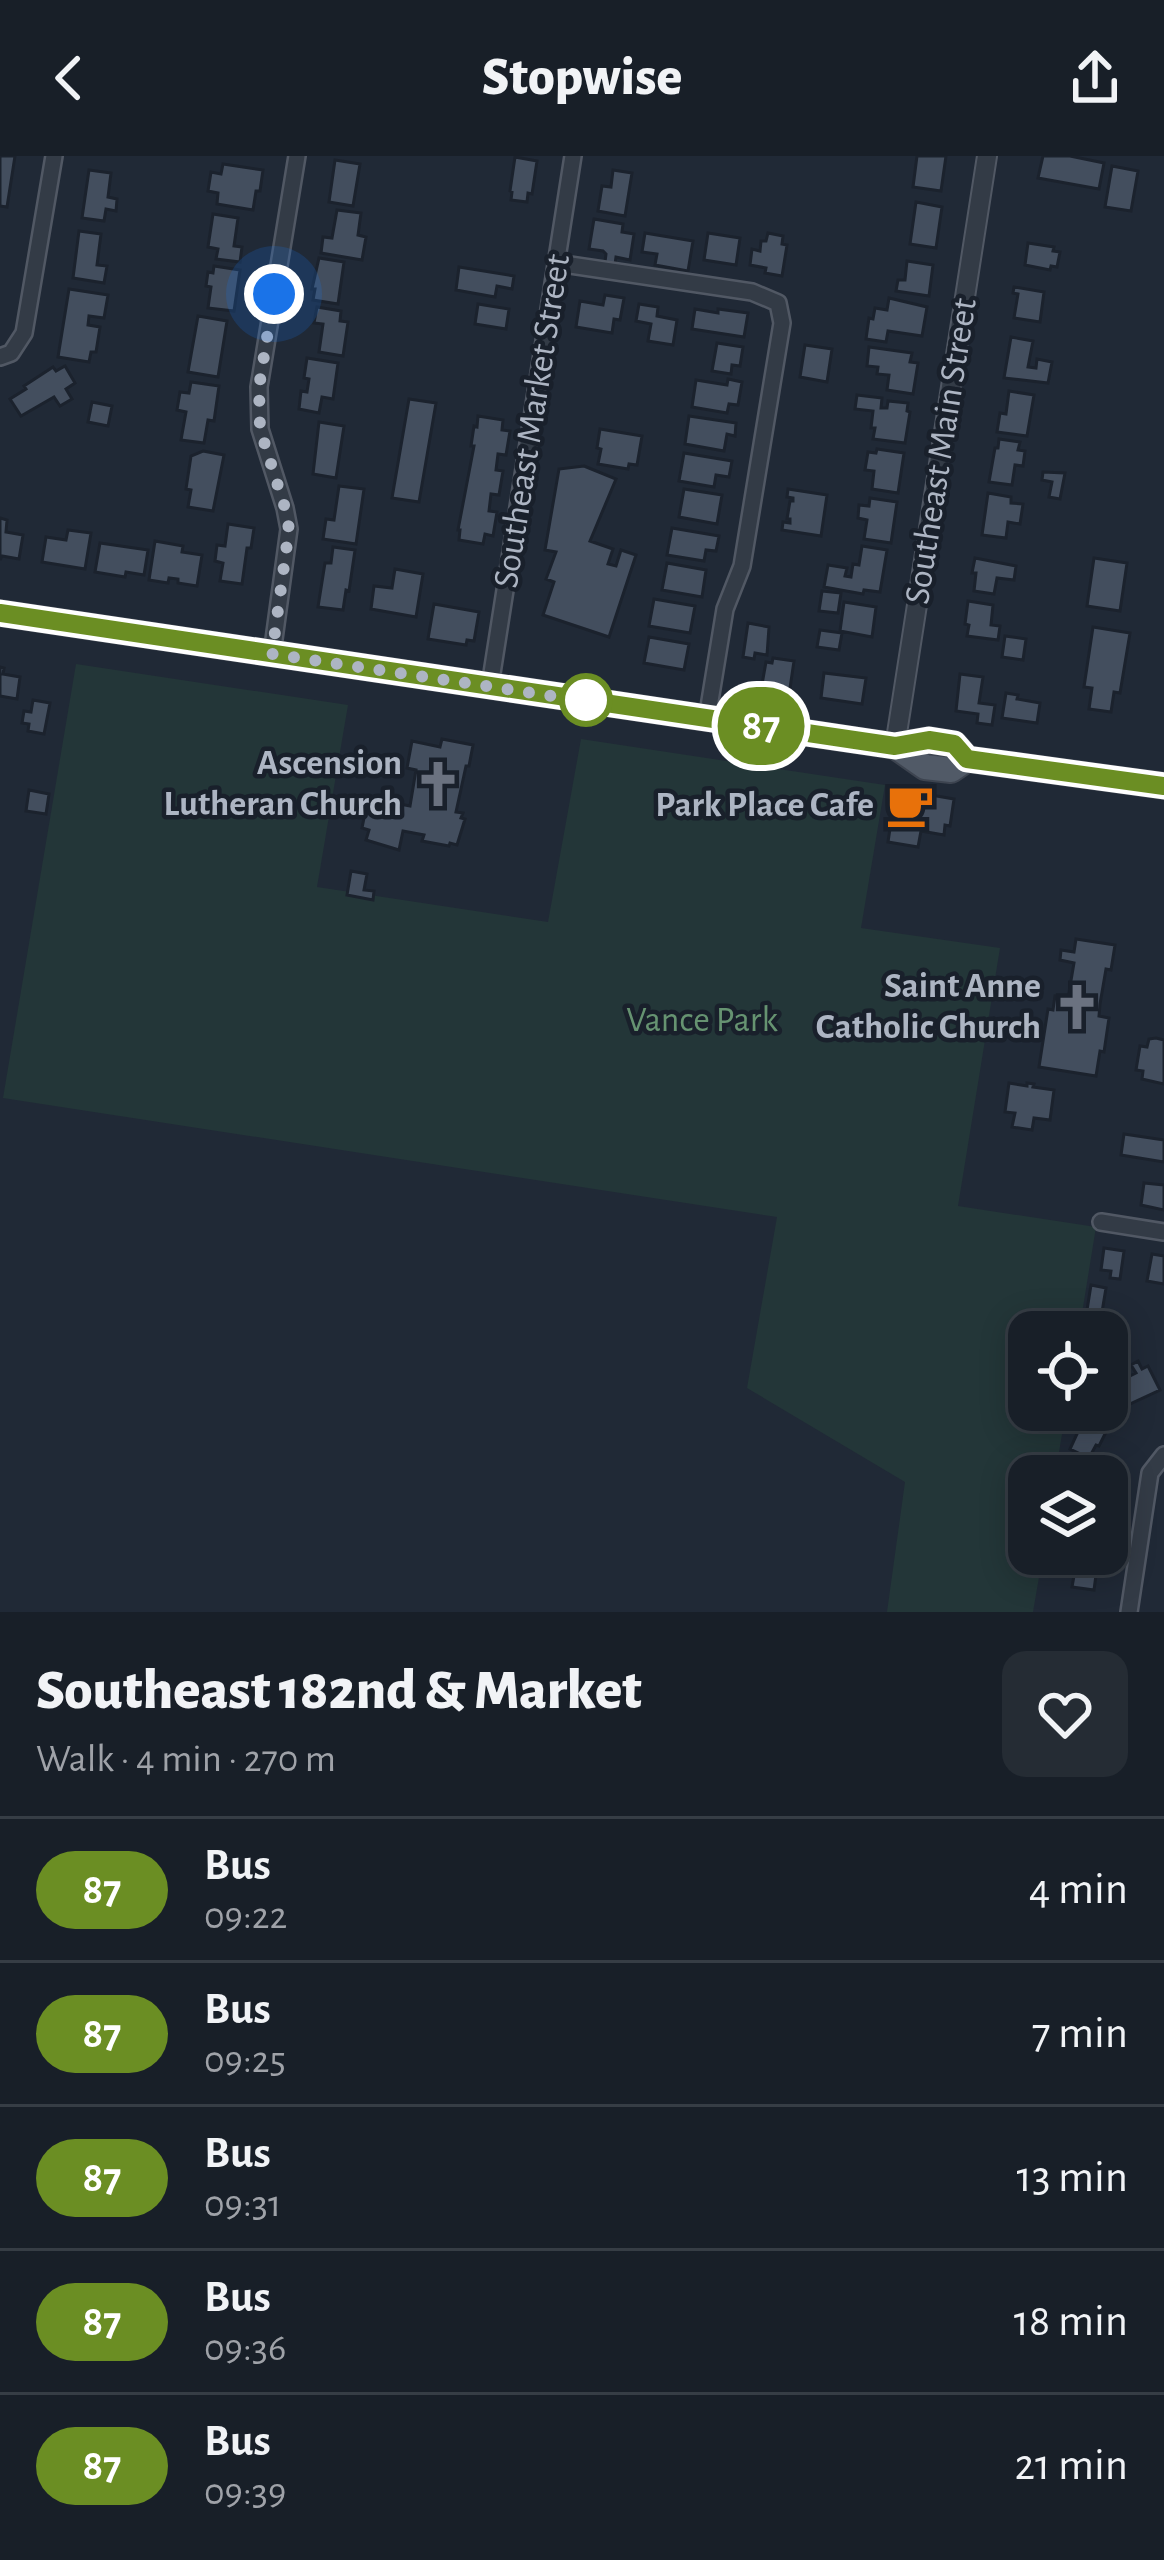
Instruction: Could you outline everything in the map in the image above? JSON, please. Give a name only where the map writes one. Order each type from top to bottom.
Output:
[{"type":"main road","points":[[0,613],[895,746],[925,767],[951,770],[967,759],[1164,786]]},
{"type":"street","points":[[0,357],[11,353],[24,333],[54,156]]},
{"type":"street","points":[[272,654],[289,529],[260,429],[259,387],[297,156]]},
{"type":"street","name":"Southeast Market Street","points":[[490,686],[573,156]]},
{"type":"street","name":"Southeast Main Street","points":[[895,746],[987,156]]},
{"type":"street","points":[[557,263],[752,292],[778,303],[782,323],[746,544],[739,580],[725,609],[707,718]]},
{"type":"street","points":[[1101,1222],[1164,1232]]},
{"type":"street","points":[[1130,1612],[1150,1473],[1164,1456]]},
{"type":"green space","name":"Vance Park","points":[[76,664],[348,705],[317,887],[548,922],[581,739],[885,785],[861,928],[1000,948],[958,1206],[1096,1227],[1082,1311],[1008,1311],[1008,1431],[1062,1431],[1058,1455],[1008,1455],[1008,1575],[1039,1575],[1033,1612],[887,1612],[905,1482],[747,1388],[777,1217],[3,1098]]},
{"type":"building","points":[[0,156],[15,156],[7,207],[0,206]]},
{"type":"building","points":[[917,156],[946,156],[941,191],[913,187]]},
{"type":"building","points":[[1043,156],[1104,163],[1099,189],[1038,178]]},
{"type":"building","points":[[515,157],[537,161],[527,202],[511,200]]},
{"type":"building","points":[[335,160],[360,164],[353,206],[329,202]]},
{"type":"building","points":[[223,164],[263,170],[253,210],[217,204],[218,193],[208,191],[211,172],[221,174]]},
{"type":"building","points":[[1112,166],[1138,171],[1131,211],[1105,207]]},
{"type":"building","points":[[89,170],[111,173],[108,197],[117,199],[116,211],[106,209],[104,221],[82,218]]},
{"type":"building","points":[[613,170],[632,173],[625,216],[598,211],[602,186],[611,187]]},
{"type":"building","points":[[916,202],[942,207],[936,248],[910,244]]},
{"type":"building","points":[[337,210],[361,213],[358,235],[366,237],[362,260],[321,253],[323,237],[332,238]]},
{"type":"building","points":[[213,214],[238,218],[234,246],[242,247],[240,262],[216,259],[218,249],[208,247]]},
{"type":"building","points":[[594,219],[623,224],[622,232],[634,234],[630,260],[616,257],[615,264],[605,262],[603,251],[589,249]]},
{"type":"building","points":[[79,231],[101,234],[97,265],[107,266],[104,283],[73,278]]},
{"type":"building","points":[[645,233],[693,241],[688,271],[655,265],[657,254],[642,252]]},
{"type":"building","points":[[708,233],[740,238],[736,265],[704,260]]},
{"type":"building","points":[[768,233],[783,236],[782,244],[787,245],[782,276],[750,265],[752,249],[760,251]]},
{"type":"building","points":[[1028,243],[1054,247],[1053,251],[1060,252],[1057,267],[1025,265]]},
{"type":"building","points":[[319,258],[344,262],[338,304],[313,300]]},
{"type":"building","points":[[907,261],[933,265],[929,296],[896,291],[898,280],[905,280]]},
{"type":"building","points":[[214,266],[240,270],[234,311],[208,308],[208,272],[213,273]]},
{"type":"building","points":[[459,267],[514,276],[512,289],[497,286],[495,297],[456,290]]},
{"type":"building","points":[[1014,287],[1044,292],[1040,322],[1014,318],[1018,294],[1013,293]]},
{"type":"building","points":[[69,289],[108,295],[104,318],[89,316],[88,325],[100,327],[96,352],[91,352],[89,362],[58,357]]},
{"type":"building","points":[[605,295],[624,298],[612,333],[576,327],[580,301],[603,305]]},
{"type":"building","points":[[889,298],[927,307],[922,336],[888,331],[886,342],[866,339],[869,318],[873,319],[875,308],[887,310]]},
{"type":"building","points":[[478,304],[509,309],[506,329],[475,324]]},
{"type":"building","points":[[639,304],[658,307],[657,316],[677,320],[673,345],[648,341],[651,324],[636,321]]},
{"type":"building","points":[[317,307],[341,311],[340,321],[348,322],[343,356],[319,352],[323,324],[314,323]]},
{"type":"building","points":[[695,309],[748,313],[744,337],[692,329]]},
{"type":"building","points":[[198,316],[227,321],[218,377],[188,372]]},
{"type":"building","points":[[1011,337],[1033,341],[1028,367],[1036,368],[1037,359],[1052,362],[1048,383],[1004,378]]},
{"type":"building","points":[[717,343],[743,347],[740,366],[732,365],[731,374],[712,371]]},
{"type":"building","points":[[805,345],[832,349],[827,382],[800,377]]},
{"type":"building","points":[[869,347],[912,353],[910,362],[918,363],[913,394],[887,390],[889,375],[877,374],[878,367],[867,366]]},
{"type":"building","points":[[307,358],[338,363],[333,399],[322,397],[319,413],[299,409],[301,391],[307,392]]},
{"type":"building","points":[[65,366],[75,383],[66,389],[72,399],[60,406],[54,397],[21,416],[10,399],[53,367],[56,371]]},
{"type":"building","points":[[728,379],[742,382],[738,405],[729,404],[727,413],[692,407],[696,380],[727,385]]},
{"type":"building","points":[[191,382],[219,386],[214,421],[208,420],[204,443],[181,440],[186,412],[177,410],[180,392],[189,393]]},
{"type":"building","points":[[1009,391],[1034,395],[1027,436],[997,432]]},
{"type":"building","points":[[857,395],[882,398],[881,408],[887,408],[888,401],[908,403],[905,443],[873,439],[873,411],[855,409]]},
{"type":"building","points":[[409,399],[436,403],[419,502],[392,498]]},
{"type":"building","points":[[92,402],[112,406],[108,426],[88,422]]},
{"type":"building","points":[[478,416],[503,420],[502,430],[510,431],[506,455],[498,454],[496,470],[503,471],[499,495],[491,494],[489,511],[497,512],[493,536],[485,534],[483,544],[459,540],[458,530]]},
{"type":"building","points":[[689,416],[736,423],[735,436],[727,434],[724,451],[685,444]]},
{"type":"building","points":[[319,422],[344,426],[336,478],[313,474]]},
{"type":"building","points":[[600,429],[642,436],[637,465],[629,464],[628,469],[598,464]]},
{"type":"building","points":[[999,439],[1020,442],[1018,450],[1025,451],[1023,466],[1015,465],[1012,485],[989,482]]},
{"type":"building","points":[[203,451],[224,455],[213,511],[188,507],[191,456]]},
{"type":"building","points":[[868,452],[904,453],[898,493],[872,489],[874,471],[865,470]]},
{"type":"building","points":[[684,453],[732,461],[729,477],[716,475],[714,487],[679,481]]},
{"type":"building","points":[[584,466],[616,479],[590,541],[613,549],[608,564],[616,566],[621,550],[636,555],[609,637],[543,615],[554,582],[546,579],[556,552],[545,550],[559,469]]},
{"type":"building","points":[[1043,472],[1065,473],[1060,499],[1049,497],[1052,482],[1042,480]]},
{"type":"building","points":[[339,486],[364,489],[356,544],[323,539],[326,519],[334,520]]},
{"type":"building","points":[[684,489],[722,495],[717,524],[679,517]]},
{"type":"building","points":[[788,489],[827,495],[821,536],[782,530],[783,522],[790,523],[793,498],[787,497]]},
{"type":"building","points":[[988,493],[1023,504],[1020,524],[1008,522],[1006,538],[982,535]]},
{"type":"building","points":[[870,498],[897,502],[891,543],[864,539],[867,520],[858,518],[859,505],[869,506]]},
{"type":"building","points":[[0,518],[7,520],[6,532],[23,535],[19,559],[2,556],[0,560]]},
{"type":"building","points":[[228,524],[254,528],[242,584],[220,581],[223,563],[215,561],[217,545],[225,546]]},
{"type":"building","points":[[672,528],[719,536],[716,551],[706,550],[704,561],[667,555]]},
{"type":"building","points":[[68,530],[91,533],[85,569],[42,562],[46,537],[66,540]]},
{"type":"building","points":[[155,541],[202,555],[197,586],[178,583],[178,579],[169,578],[168,583],[149,580]]},
{"type":"building","points":[[100,543],[148,550],[144,575],[95,572]]},
{"type":"building","points":[[862,546],[887,550],[880,592],[824,587],[828,565],[847,568],[845,576],[851,577]]},
{"type":"building","points":[[333,547],[355,550],[343,610],[318,607],[325,563],[331,563]]},
{"type":"building","points":[[975,558],[1016,566],[1014,580],[997,578],[994,594],[974,591]]},
{"type":"building","points":[[1094,558],[1127,563],[1120,611],[1087,606]]},
{"type":"building","points":[[667,563],[706,570],[702,597],[662,590]]},
{"type":"building","points":[[395,569],[423,574],[416,617],[371,609],[374,586],[392,588]]},
{"type":"building","points":[[822,591],[841,593],[838,613],[819,611]]},
{"type":"building","points":[[654,599],[695,606],[690,633],[649,626]]},
{"type":"building","points":[[968,601],[993,605],[991,625],[1000,626],[998,640],[967,636]]},
{"type":"building","points":[[844,602],[876,607],[872,637],[840,631]]},
{"type":"building","points":[[434,604],[479,612],[474,641],[467,640],[466,645],[428,639]]},
{"type":"building","points":[[748,623],[769,627],[767,655],[743,657]]},
{"type":"building","points":[[1093,627],[1130,633],[1120,693],[1114,692],[1111,712],[1089,709],[1092,688],[1084,687]]},
{"type":"building","points":[[820,630],[842,633],[839,650],[817,647]]},
{"type":"building","points":[[1005,636],[1026,639],[1023,660],[1002,657]]},
{"type":"building","points":[[649,637],[689,644],[684,670],[644,663]]},
{"type":"building","points":[[773,658],[794,661],[789,695],[761,690],[766,662],[772,663]]},
{"type":"building","points":[[0,667],[3,674],[20,677],[17,699],[0,696]]},
{"type":"building","points":[[824,673],[866,678],[862,704],[821,698]]},
{"type":"building","points":[[960,674],[983,677],[979,703],[995,705],[992,725],[977,723],[978,714],[956,711]]},
{"type":"building","points":[[1006,693],[1040,703],[1037,723],[1002,718]]},
{"type":"building","points":[[33,700],[50,703],[44,734],[28,731],[29,724],[22,723]]},
{"type":"building","name":"Ascension Lutheran Church","points":[[442,739],[473,745],[456,812],[465,819],[457,845],[422,841],[424,835],[403,831],[399,850],[366,840],[369,830],[362,828],[368,798],[410,806],[416,770],[407,768],[412,741],[440,747]]},
{"type":"building","points":[[896,789],[954,799],[944,835],[921,831],[918,847],[888,842]]},
{"type":"building","points":[[29,790],[49,794],[46,814],[26,811]]},
{"type":"building","points":[[351,871],[367,874],[364,890],[374,891],[373,900],[347,895]]},
{"type":"building","name":"Saint Anne Catholic Church","points":[[1076,939],[1115,945],[1100,1004],[1099,1016],[1109,1018],[1096,1076],[1039,1067],[1048,1009],[1053,1010],[1055,996],[1068,998],[1074,963],[1060,960],[1061,950],[1074,952]]},
{"type":"building","points":[[1149,1039],[1164,1040],[1164,1084],[1142,1079],[1143,1071],[1136,1070],[1140,1046],[1147,1047]]},
{"type":"building","points":[[1009,1083],[1054,1090],[1050,1120],[1034,1118],[1032,1130],[1012,1127],[1015,1113],[1005,1112]]},
{"type":"building","points":[[1124,1134],[1164,1140],[1164,1162],[1121,1155]]},
{"type":"building","points":[[1144,1183],[1164,1185],[1164,1210],[1141,1205]]},
{"type":"building","points":[[1104,1248],[1124,1251],[1120,1279],[1101,1270]]},
{"type":"building","points":[[1152,1254],[1164,1256],[1164,1284],[1147,1281]]},
{"type":"building","points":[[1091,1285],[1106,1288],[1102,1311],[1087,1310]]},
{"type":"building","points":[[1138,1361],[1142,1369],[1148,1366],[1160,1390],[1128,1405],[1128,1377],[1136,1373],[1131,1365]]},
{"type":"building","points":[[1078,1431],[1106,1431],[1091,1455],[1070,1449]]},
{"type":"building","points":[[1074,1575],[1096,1575],[1094,1590],[1072,1587]]},
{"type":"bus line","name":"87","points":[[0,613],[895,746],[929,740],[954,744],[967,759],[1164,786]]},
{"type":"place","name":"Ascension Lutheran Church","points":[[438,784]]},
{"type":"place","name":"Park Place Cafe","points":[[910,805]]},
{"type":"place","name":"Saint Anne Catholic Church","points":[[1077,1007]]},
{"type":"route","points":[[274,294],[259,387],[260,429],[289,529],[272,654],[606,704],[586,700]]}]
